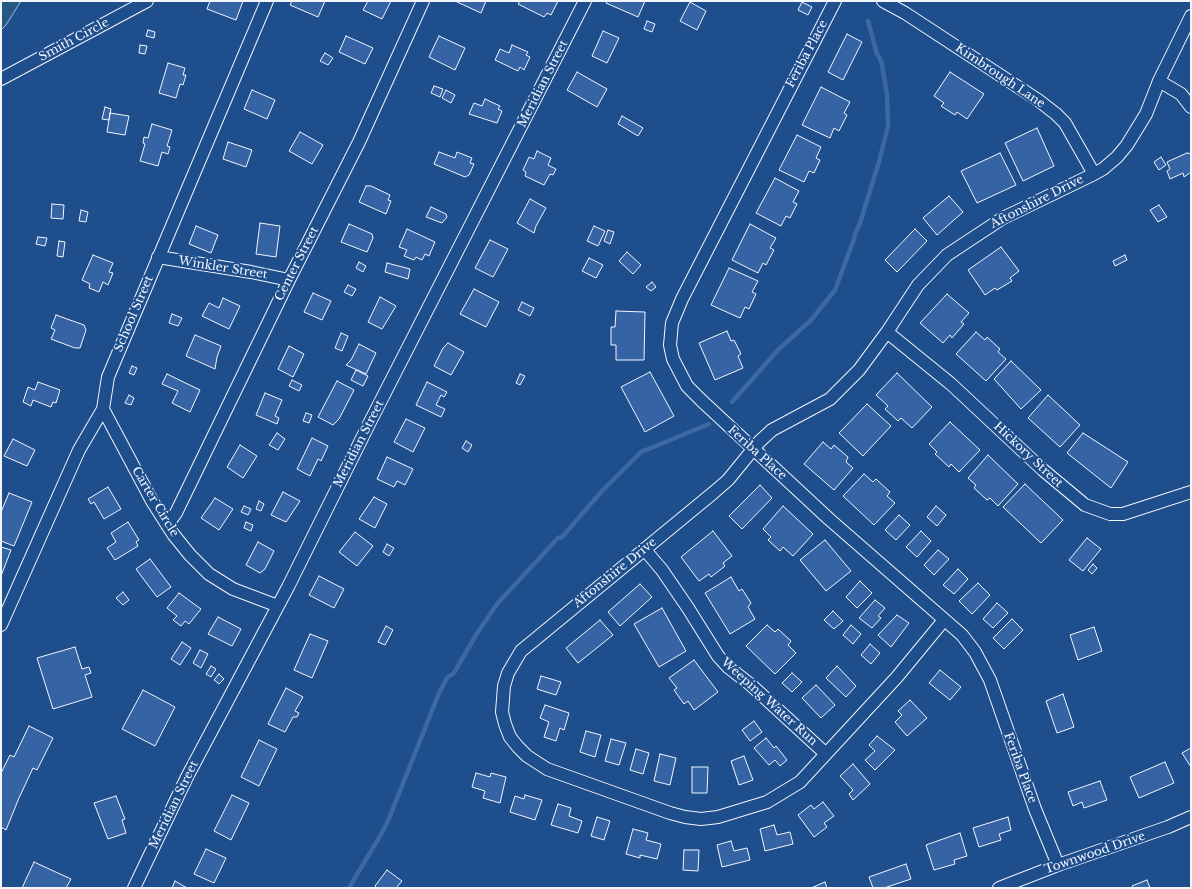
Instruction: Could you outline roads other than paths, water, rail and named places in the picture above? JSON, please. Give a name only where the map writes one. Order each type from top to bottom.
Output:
[{"type":"street","name":"Smith Circle","points":[[1,78],[147,1]]},
{"type":"street","name":"School Street","points":[[1,625],[79,450],[103,409],[108,377],[267,1]]},
{"type":"street","name":"Center Street","points":[[167,525],[176,513],[289,280],[359,142],[424,1]]},
{"type":"street","name":"Meridian Street","points":[[134,888],[187,777],[278,606],[585,1]]},
{"type":"street","name":"Feriba Place","points":[[835,1],[672,323],[670,345],[673,359],[687,386],[753,449],[966,641],[983,665],[990,680],[1035,809],[1058,865]]},
{"type":"street","name":"Kimbrough Lane","points":[[883,1],[905,13],[1038,100],[1056,114],[1065,123],[1094,174]]},
{"type":"street","name":"Aftonshire Drive","points":[[944,620],[897,677],[800,782],[767,802],[718,817],[685,817],[670,813],[548,769],[527,756],[518,747],[510,737],[502,712],[504,686],[508,673],[521,651],[539,634],[713,494],[728,480],[753,449],[772,430],[830,399],[858,370],[887,332],[918,285],[947,255],[1003,218],[1094,174],[1110,163],[1127,145],[1146,114],[1159,81],[1191,16]]},
{"type":"street","points":[[1159,81],[1182,94],[1191,107]]},
{"type":"street","name":"Winkler Street","points":[[158,257],[289,280]]},
{"type":"street","name":"Hickory Street","points":[[887,332],[951,384],[1043,470],[1085,505],[1110,514],[1123,514],[1191,492]]},
{"type":"street","name":"Carter Circle","points":[[103,409],[167,525],[190,555],[209,574],[246,595],[278,606]]},
{"type":"street","name":"Weeping Water Run","points":[[644,550],[662,570],[718,656],[826,754]]},
{"type":"street","name":"Townwood Drive","points":[[999,888],[1191,817]]},
{"type":"waterway","points":[[732,402],[778,350],[811,320],[835,290],[860,223],[888,126],[887,94],[881,60],[877,54],[868,21]]},
{"type":"waterway","points":[[349,888],[388,821],[439,693],[447,678],[454,673],[497,604],[641,452],[709,424]]}]
